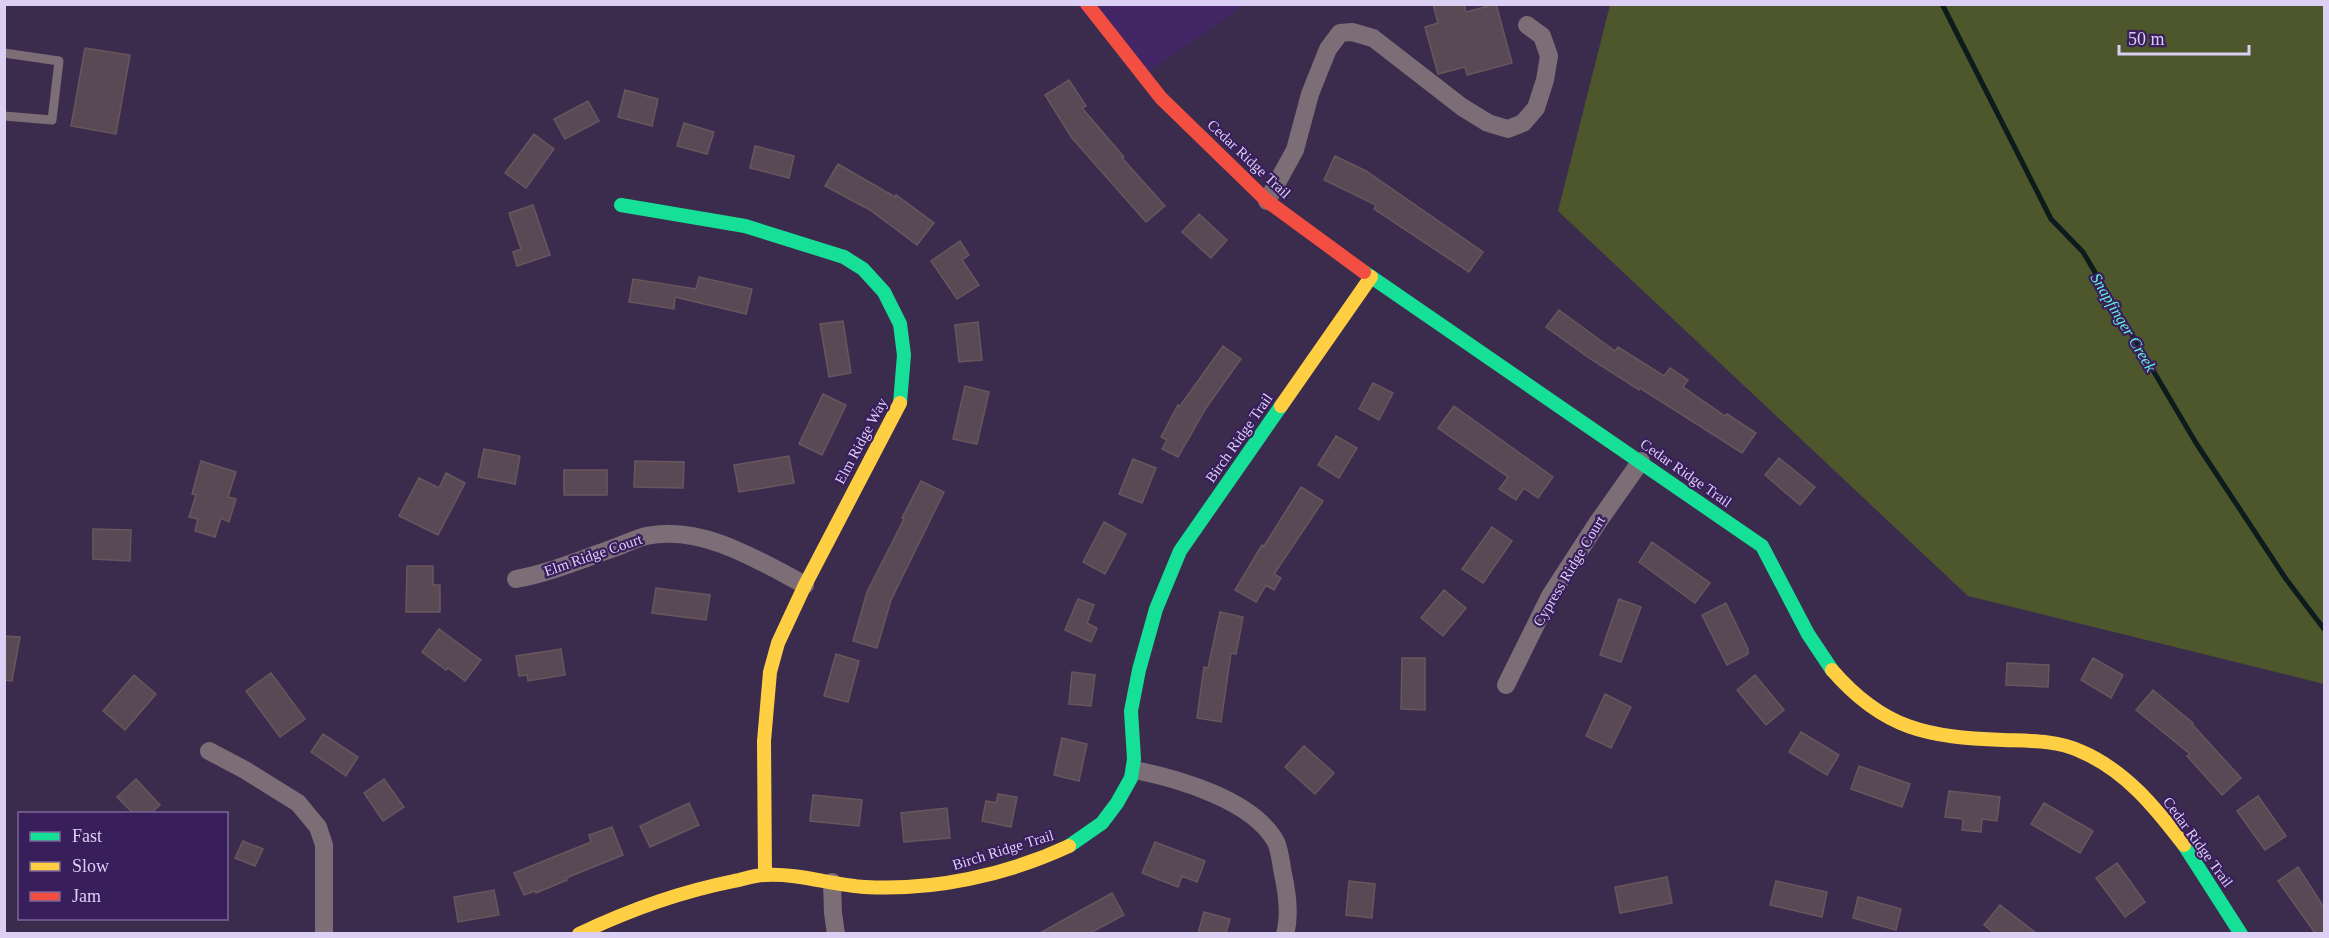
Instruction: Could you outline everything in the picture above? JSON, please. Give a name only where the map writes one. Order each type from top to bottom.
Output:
[{"type":"street","name":"Cedar Ridge Trail","points":[[1087,4],[1161,98],[1267,201],[1371,277],[1762,546],[1776,568],[1815,647],[1839,679],[1872,708],[1909,729],[1998,741],[2048,742],[2083,752],[2114,768],[2158,811],[2208,881],[2241,933]]},
{"type":"street","points":[[1267,201],[1295,150],[1310,94],[1328,50],[1340,33],[1352,32],[1373,38],[1462,107],[1488,123],[1508,129],[1523,123],[1536,108],[1545,80],[1549,56],[1542,36],[1527,25]]},
{"type":"street","name":"Elm Ridge Way","points":[[621,205],[745,226],[844,257],[863,269],[884,292],[900,324],[904,355],[900,407],[805,585],[778,643],[770,672],[764,741],[765,875]]},
{"type":"street","name":"Birch Ridge Trail","points":[[579,933],[655,900],[712,885],[765,875],[902,888],[943,885],[977,878],[1051,855],[1083,838],[1100,825],[1116,806],[1135,770],[1131,714],[1149,627],[1162,589],[1180,551],[1371,277]]},
{"type":"street","name":"Cypress Ridge Court","points":[[1506,686],[1550,596],[1641,461]]},
{"type":"street","name":"Elm Ridge Court","points":[[516,579],[539,575],[646,536],[678,534],[710,540],[767,565],[805,585]]},
{"type":"street","points":[[209,751],[298,803],[318,827],[324,845],[324,933]]},
{"type":"street","points":[[1135,770],[1159,775],[1205,791],[1248,812],[1265,828],[1276,843],[1287,888],[1285,933]]},
{"type":"street","points":[[832,882],[836,933]]},
{"type":"lane","points":[[4,53],[59,61],[52,120],[4,116]]},
{"type":"shaded area","points":[[1076,5],[1244,5],[1146,73]]},
{"type":"green space","points":[[1610,5],[2324,5],[2324,684],[1968,596],[1558,211]]},
{"type":"building","points":[[1433,4],[1464,4],[1466,12],[1496,4],[1512,63],[1467,75],[1465,67],[1438,74],[1425,27],[1438,23]]},
{"type":"building","points":[[85,48],[130,55],[116,134],[71,126]]},
{"type":"building","points":[[1069,80],[1086,106],[1082,108],[1165,206],[1146,222],[1072,138],[1045,95]]},
{"type":"building","points":[[625,90],[658,99],[652,126],[618,117]]},
{"type":"building","points":[[588,101],[599,121],[565,139],[554,119]]},
{"type":"building","points":[[684,123],[714,132],[707,154],[677,146]]},
{"type":"building","points":[[534,134],[554,149],[526,188],[505,173]]},
{"type":"building","points":[[755,146],[794,156],[789,178],[750,168]]},
{"type":"building","points":[[1335,156],[1366,171],[1483,252],[1469,272],[1374,209],[1376,205],[1324,180]]},
{"type":"building","points":[[838,164],[895,197],[896,195],[934,223],[917,245],[870,210],[825,186]]},
{"type":"building","points":[[533,205],[550,255],[517,266],[513,252],[521,249],[509,213]]},
{"type":"building","points":[[1199,214],[1227,240],[1211,258],[1182,232]]},
{"type":"building","points":[[960,241],[969,255],[962,260],[979,285],[957,299],[931,261]]},
{"type":"building","points":[[699,277],[752,289],[746,314],[675,297],[674,309],[629,302],[633,279],[696,289]]},
{"type":"building","points":[[1559,310],[1615,351],[1618,347],[1664,376],[1670,368],[1688,380],[1683,387],[1725,416],[1727,414],[1756,433],[1742,453],[1589,358],[1546,327]]},
{"type":"building","points":[[843,321],[851,373],[829,377],[820,324]]},
{"type":"building","points":[[978,322],[982,360],[959,362],[955,325]]},
{"type":"building","points":[[1223,346],[1241,359],[1206,408],[1178,457],[1162,449],[1167,440],[1161,437],[1178,405],[1180,406]]},
{"type":"building","points":[[1373,383],[1393,393],[1379,420],[1359,409]]},
{"type":"building","points":[[965,386],[989,392],[977,444],[953,439]]},
{"type":"building","points":[[823,394],[846,405],[822,455],[799,444]]},
{"type":"building","points":[[1454,406],[1553,477],[1538,498],[1524,488],[1516,500],[1499,489],[1508,477],[1438,428]]},
{"type":"building","points":[[1336,436],[1357,448],[1339,478],[1318,465]]},
{"type":"building","points":[[484,449],[520,456],[515,484],[478,477]]},
{"type":"building","points":[[789,456],[794,483],[739,492],[734,465]]},
{"type":"building","points":[[1779,458],[1815,487],[1800,505],[1765,475]]},
{"type":"building","points":[[1133,459],[1156,468],[1142,503],[1119,494]]},
{"type":"building","points":[[201,461],[236,472],[228,497],[236,499],[229,522],[221,518],[215,537],[195,531],[198,519],[189,517],[196,495],[192,494]]},
{"type":"building","points":[[635,461],[684,462],[683,488],[634,487]]},
{"type":"building","points":[[564,470],[607,470],[607,495],[564,495]]},
{"type":"building","points":[[446,473],[465,483],[438,535],[399,516],[419,478],[439,488]]},
{"type":"building","points":[[921,481],[944,492],[891,600],[877,648],[853,641],[867,592]]},
{"type":"building","points":[[1301,487],[1323,501],[1274,574],[1281,578],[1274,590],[1266,585],[1256,602],[1235,590]]},
{"type":"building","points":[[1104,522],[1126,534],[1105,574],[1083,562]]},
{"type":"building","points":[[1492,527],[1512,541],[1483,583],[1462,569]]},
{"type":"building","points":[[93,529],[131,530],[130,561],[93,559]]},
{"type":"building","points":[[1652,542],[1710,583],[1695,603],[1639,562]]},
{"type":"building","points":[[407,566],[433,566],[433,585],[440,585],[440,612],[406,612]]},
{"type":"building","points":[[656,588],[710,595],[706,620],[652,613]]},
{"type":"building","points":[[1444,590],[1466,608],[1443,636],[1421,618]]},
{"type":"building","points":[[1078,599],[1094,605],[1087,623],[1097,628],[1091,642],[1065,630]]},
{"type":"building","points":[[1619,599],[1641,607],[1621,662],[1600,655]]},
{"type":"building","points":[[1726,603],[1748,649],[1748,654],[1727,665],[1702,615]]},
{"type":"building","points":[[1220,612],[1243,617],[1236,654],[1231,653],[1221,722],[1197,718],[1204,667],[1208,668]]},
{"type":"building","points":[[439,629],[481,660],[465,681],[422,652]]},
{"type":"building","points":[[4,636],[20,637],[12,681],[4,680]]},
{"type":"building","points":[[561,649],[565,675],[528,681],[527,675],[519,676],[516,656]]},
{"type":"building","points":[[836,654],[859,661],[848,702],[824,696]]},
{"type":"building","points":[[1402,658],[1425,658],[1425,710],[1401,709]]},
{"type":"building","points":[[2093,658],[2123,675],[2111,698],[2081,680]]},
{"type":"building","points":[[2007,663],[2049,665],[2048,687],[2006,685]]},
{"type":"building","points":[[1072,672],[1095,675],[1091,706],[1069,704]]},
{"type":"building","points":[[271,673],[305,719],[280,737],[246,691]]},
{"type":"building","points":[[134,675],[156,694],[125,730],[103,711]]},
{"type":"building","points":[[1755,675],[1784,710],[1766,725],[1737,690]]},
{"type":"building","points":[[2153,690],[2193,723],[2241,778],[2222,795],[2187,756],[2190,754],[2136,710]]},
{"type":"building","points":[[1605,694],[1631,707],[1611,748],[1586,736]]},
{"type":"building","points":[[1801,732],[1839,755],[1827,775],[1789,752]]},
{"type":"building","points":[[323,734],[358,757],[346,776],[311,752]]},
{"type":"building","points":[[1062,738],[1087,744],[1079,781],[1054,775]]},
{"type":"building","points":[[1304,746],[1334,773],[1315,794],[1285,767]]},
{"type":"building","points":[[1859,766],[1910,784],[1902,807],[1851,789]]},
{"type":"building","points":[[136,779],[160,805],[152,812],[132,812],[117,797]]},
{"type":"building","points":[[384,779],[404,807],[383,821],[364,793]]},
{"type":"building","points":[[1949,791],[2000,797],[1997,821],[1982,819],[1981,832],[1962,830],[1963,819],[1945,817]]},
{"type":"building","points":[[998,794],[1017,797],[1011,827],[982,821],[986,801],[996,803]]},
{"type":"building","points":[[813,795],[862,800],[859,826],[810,821]]},
{"type":"building","points":[[2258,796],[2286,836],[2265,850],[2237,811]]},
{"type":"building","points":[[689,803],[699,825],[650,847],[640,826]]},
{"type":"building","points":[[2044,803],[2093,831],[2080,853],[2031,824]]},
{"type":"building","points":[[947,808],[950,838],[904,842],[901,813]]},
{"type":"building","points":[[612,827],[623,855],[536,893],[535,891],[524,895],[514,873],[591,842],[589,835]]},
{"type":"building","points":[[243,841],[263,849],[255,866],[235,858]]},
{"type":"building","points":[[1155,842],[1205,861],[1197,882],[1182,876],[1178,887],[1142,873]]},
{"type":"building","points":[[2117,863],[2145,902],[2125,917],[2096,878]]},
{"type":"building","points":[[2298,867],[2325,909],[2325,933],[2315,933],[2278,881]]},
{"type":"building","points":[[1667,877],[1672,903],[1620,913],[1615,887]]},
{"type":"building","points":[[1349,881],[1375,884],[1372,918],[1346,915]]},
{"type":"building","points":[[1776,881],[1827,892],[1822,917],[1770,905]]},
{"type":"building","points":[[494,890],[499,915],[458,922],[454,897]]},
{"type":"building","points":[[1112,893],[1124,915],[1090,933],[1040,933]]},
{"type":"building","points":[[1858,897],[1901,909],[1896,930],[1853,918]]},
{"type":"building","points":[[2000,905],[2036,933],[1994,933],[1984,925]]},
{"type":"building","points":[[1204,912],[1230,919],[1226,933],[1198,933]]},
{"type":"waterway","name":"Snapfinger Creek","points":[[1942,4],[2051,219],[2083,252],[2196,443],[2286,579],[2324,629]]},
{"type":"traffic: fast","points":[[621,205],[745,226],[844,257],[863,269],[884,292],[900,324],[904,355],[900,403]]},
{"type":"traffic: fast","points":[[1364,272],[1762,546],[1808,634],[1832,670]]},
{"type":"traffic: fast","points":[[1069,846],[1102,823],[1131,778],[1134,759],[1131,711],[1139,670],[1156,609],[1180,551],[1281,406]]},
{"type":"traffic: fast","points":[[2184,845],[2241,934]]},
{"type":"traffic: slow","points":[[1281,406],[1371,277]]},
{"type":"traffic: slow","points":[[765,875],[764,741],[770,672],[778,643],[805,585],[900,403]]},
{"type":"traffic: slow","points":[[1832,670],[1870,706],[1889,718],[1909,726],[1930,732],[1976,739],[2052,743],[2080,751],[2111,768],[2125,779],[2162,817],[2184,845]]},
{"type":"traffic: slow","points":[[579,934],[674,896],[757,876],[790,876],[865,887],[917,886],[995,873],[1069,846]]},
{"type":"traffic: jam","points":[[1087,4],[1161,98],[1267,201],[1364,272]]}]
